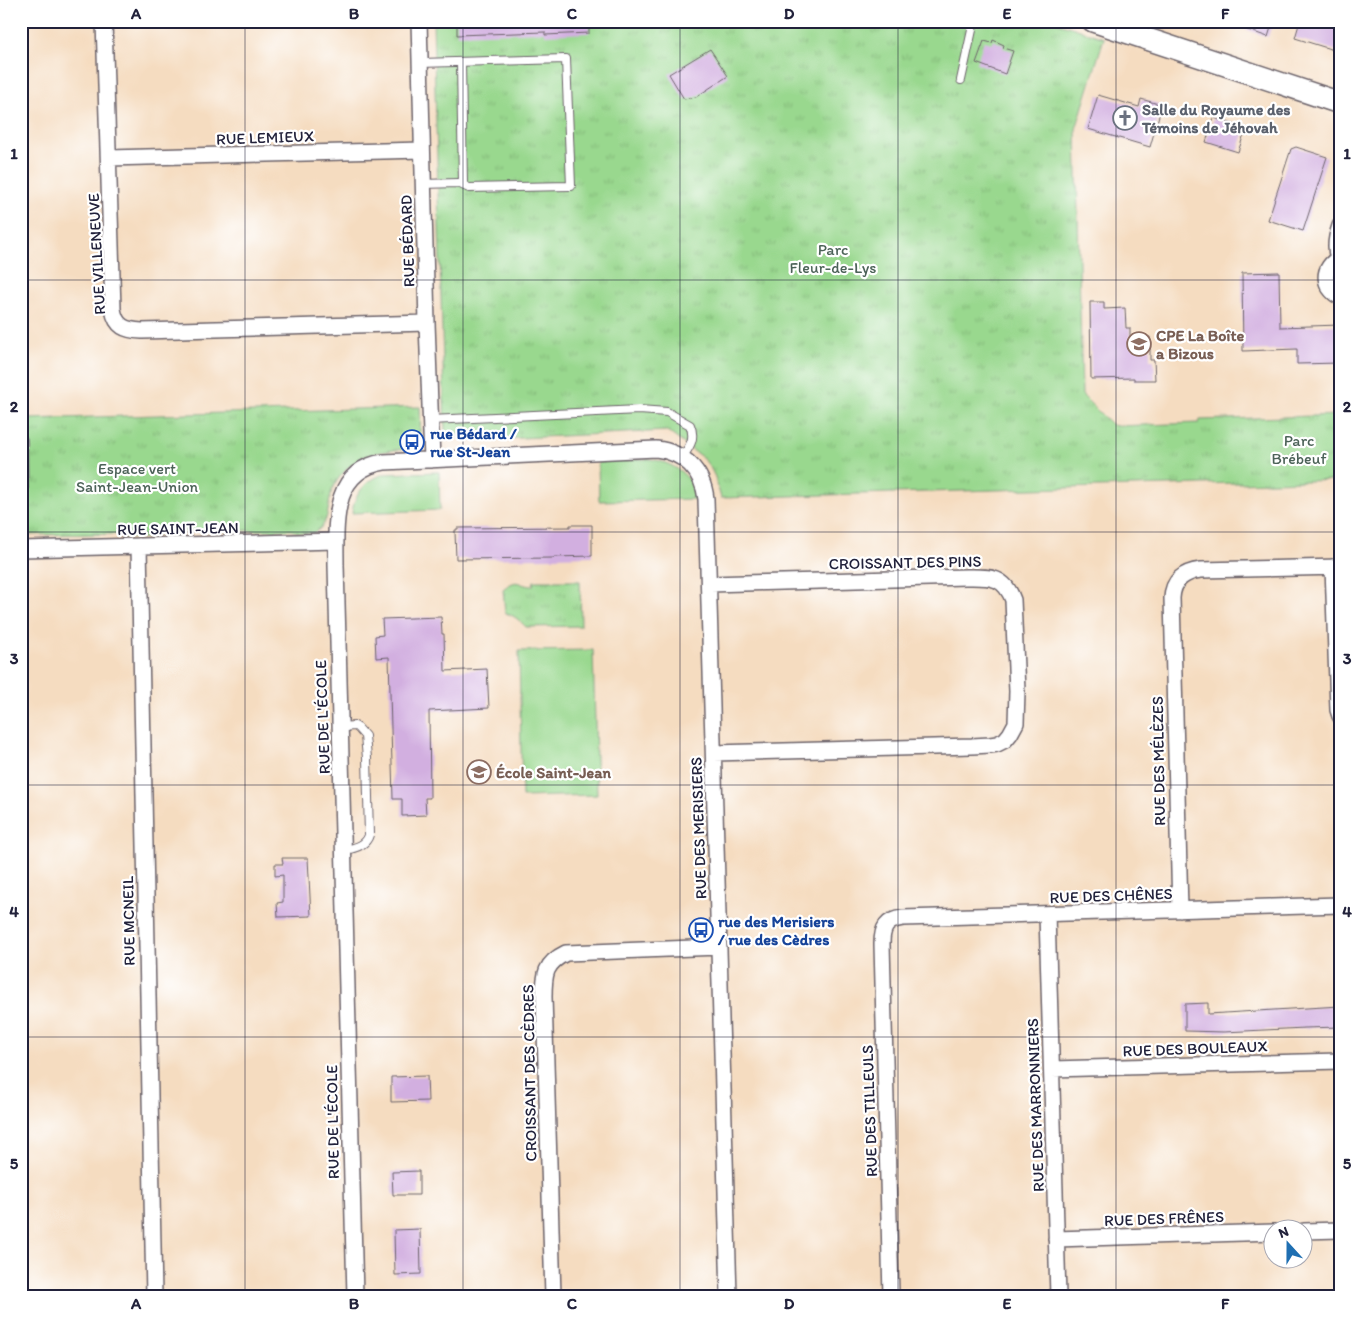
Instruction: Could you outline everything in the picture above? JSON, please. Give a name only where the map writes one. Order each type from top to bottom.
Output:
[{"type":"street","name":"RUE VILLENEUVE","points":[[104,21],[113,309],[118,324],[123,328],[142,331],[427,323]]},
{"type":"street","name":"RUE BÉDARD","points":[[419,21],[432,460]]},
{"type":"street","points":[[1094,21],[1340,103]]},
{"type":"street","name":"RUE LEMIEUX","points":[[109,158],[422,150]]},
{"type":"street","points":[[1340,226],[1335,248],[1339,258],[1332,262],[1326,275],[1326,282],[1329,288],[1333,294],[1340,297]]},
{"type":"street","name":"RUE DE L'ÉCOLE","points":[[354,1296],[336,565],[336,541],[341,495],[350,479],[358,472],[376,463],[656,449],[672,452],[682,458]]},
{"type":"street","name":"RUE DES MERISIERS","points":[[682,458],[695,470],[705,490],[710,584],[729,1296]]},
{"type":"street","name":"RUE SAINT-JEAN","points":[[21,549],[336,541]]},
{"type":"street","name":"RUE MCNEIL","points":[[139,546],[154,1296]]},
{"type":"street","points":[[1336,567],[1338,710],[1340,716]]},
{"type":"street","name":"RUE DES MÉLÈZES","points":[[1180,910],[1172,611],[1174,586],[1180,578],[1190,572],[1201,570],[1336,567]]},
{"type":"street","name":"CROISSANT DES PINS","points":[[710,584],[974,577],[996,579],[1007,588],[1013,600],[1017,691],[1016,723],[1005,740],[997,744],[714,753]]},
{"type":"street","name":"RUE DES CHÊNES","points":[[886,926],[891,921],[902,919],[1340,905]]},
{"type":"street","name":"RUE DES MARRONNIERS","points":[[1048,914],[1058,1296]]},
{"type":"street","name":"RUE DES TILLEULS","points":[[886,926],[883,930],[882,944],[892,1296]]},
{"type":"street","name":"CROISSANT DES CÈDRES","points":[[553,1296],[544,997],[545,972],[556,958],[566,953],[719,948]]},
{"type":"street","name":"RUE DES BOULEAUX","points":[[1052,1069],[1340,1061]]},
{"type":"street","points":[[1314,1231],[1340,1230]]},
{"type":"street","name":"RUE DES FRÊNES","points":[[1056,1239],[1264,1232]]},
{"type":"lane","points":[[961,80],[974,21]]},
{"type":"lane","points":[[420,63],[566,59],[571,186],[469,188],[458,183],[423,184]]},
{"type":"lane","points":[[461,62],[463,185]]},
{"type":"lane","points":[[430,420],[639,410],[667,412],[690,425],[692,430],[692,443],[682,458]]},
{"type":"lane","points":[[21,440],[23,440],[24,493]]},
{"type":"lane","points":[[340,727],[355,726],[365,736],[369,835],[363,844],[343,851]]},
{"type":"green space","name":"Parc Fleur-de-Lys","points":[[433,21],[1053,21],[1104,38],[1076,129],[1082,395],[1112,425],[1117,426],[1199,423],[1200,420],[1340,415],[1340,480],[721,498],[715,477],[703,458],[667,431],[478,440],[445,432]]},
{"type":"green space","name":"Espace vert Saint-Jean-Union","points":[[420,407],[420,432],[414,445],[405,449],[371,454],[349,467],[333,488],[325,521],[318,530],[311,533],[289,530],[164,532],[149,538],[126,538],[114,534],[21,535],[21,423],[28,422],[28,419]]},
{"type":"green space","points":[[650,459],[666,463],[680,471],[691,483],[695,499],[599,501],[598,461]]},
{"type":"green space","points":[[439,472],[440,510],[352,513],[358,494],[366,484],[377,477],[384,474]]},
{"type":"green space","points":[[534,581],[580,581],[581,626],[526,627],[516,618],[505,613],[503,589],[516,582],[533,586]]},
{"type":"green space","points":[[593,650],[597,795],[522,797],[519,651]]},
{"type":"building","points":[[457,21],[589,21],[589,33],[545,35],[545,32],[457,35]]},
{"type":"building","points":[[1229,21],[1273,21],[1268,37],[1228,23]]},
{"type":"building","points":[[1300,21],[1340,21],[1340,52],[1295,38]]},
{"type":"building","points":[[993,40],[1004,45],[1003,48],[1013,51],[1005,74],[976,63],[984,41],[992,43]]},
{"type":"building","points":[[710,49],[728,76],[696,97],[684,99],[669,74]]},
{"type":"building","name":"Salle du Royaume des Témoins de Jéhovah","points":[[1098,95],[1139,107],[1141,99],[1162,105],[1150,147],[1088,129]]},
{"type":"building","points":[[1214,118],[1246,128],[1238,152],[1206,142]]},
{"type":"building","points":[[1296,147],[1327,157],[1303,231],[1268,220],[1291,149]]},
{"type":"building","points":[[1279,272],[1280,327],[1340,325],[1340,363],[1297,364],[1297,349],[1243,351],[1242,273]]},
{"type":"building","points":[[1090,302],[1104,302],[1104,309],[1125,308],[1126,328],[1130,328],[1130,338],[1150,337],[1150,360],[1154,360],[1155,380],[1134,380],[1134,378],[1091,379]]},
{"type":"building","points":[[570,525],[592,525],[592,556],[456,559],[455,530],[457,528],[570,527]]},
{"type":"building","points":[[441,617],[442,634],[444,634],[445,671],[487,669],[489,708],[429,711],[430,798],[425,798],[426,815],[402,816],[402,799],[393,799],[389,657],[376,658],[375,636],[383,635],[382,619]]},
{"type":"building","points":[[282,858],[308,858],[311,916],[278,917],[277,903],[283,902],[283,875],[275,876],[275,864],[283,864]]},
{"type":"building","points":[[1208,1003],[1208,1014],[1340,1006],[1340,1027],[1224,1032],[1185,1031],[1185,1004]]},
{"type":"building","points":[[427,1076],[428,1101],[391,1102],[391,1077]]},
{"type":"building","points":[[419,1171],[419,1195],[393,1195],[392,1172]]},
{"type":"building","points":[[420,1229],[421,1274],[395,1275],[394,1230]]},
{"type":"place","name":"Salle du Royaume des Témoins de Jéhovah","points":[[1125,118]]},
{"type":"place","name":"CPE La Boîte a Bizous","points":[[1139,344]]},
{"type":"place","name":"rue Bédard / rue St-Jean","points":[[412,442]]},
{"type":"place","name":"École Saint-Jean","points":[[479,772]]},
{"type":"place","name":"rue des Merisiers / rue des Cèdres","points":[[701,930]]},
{"type":"park label","name":"Parc Brébeuf","points":[[1299,449]]}]
